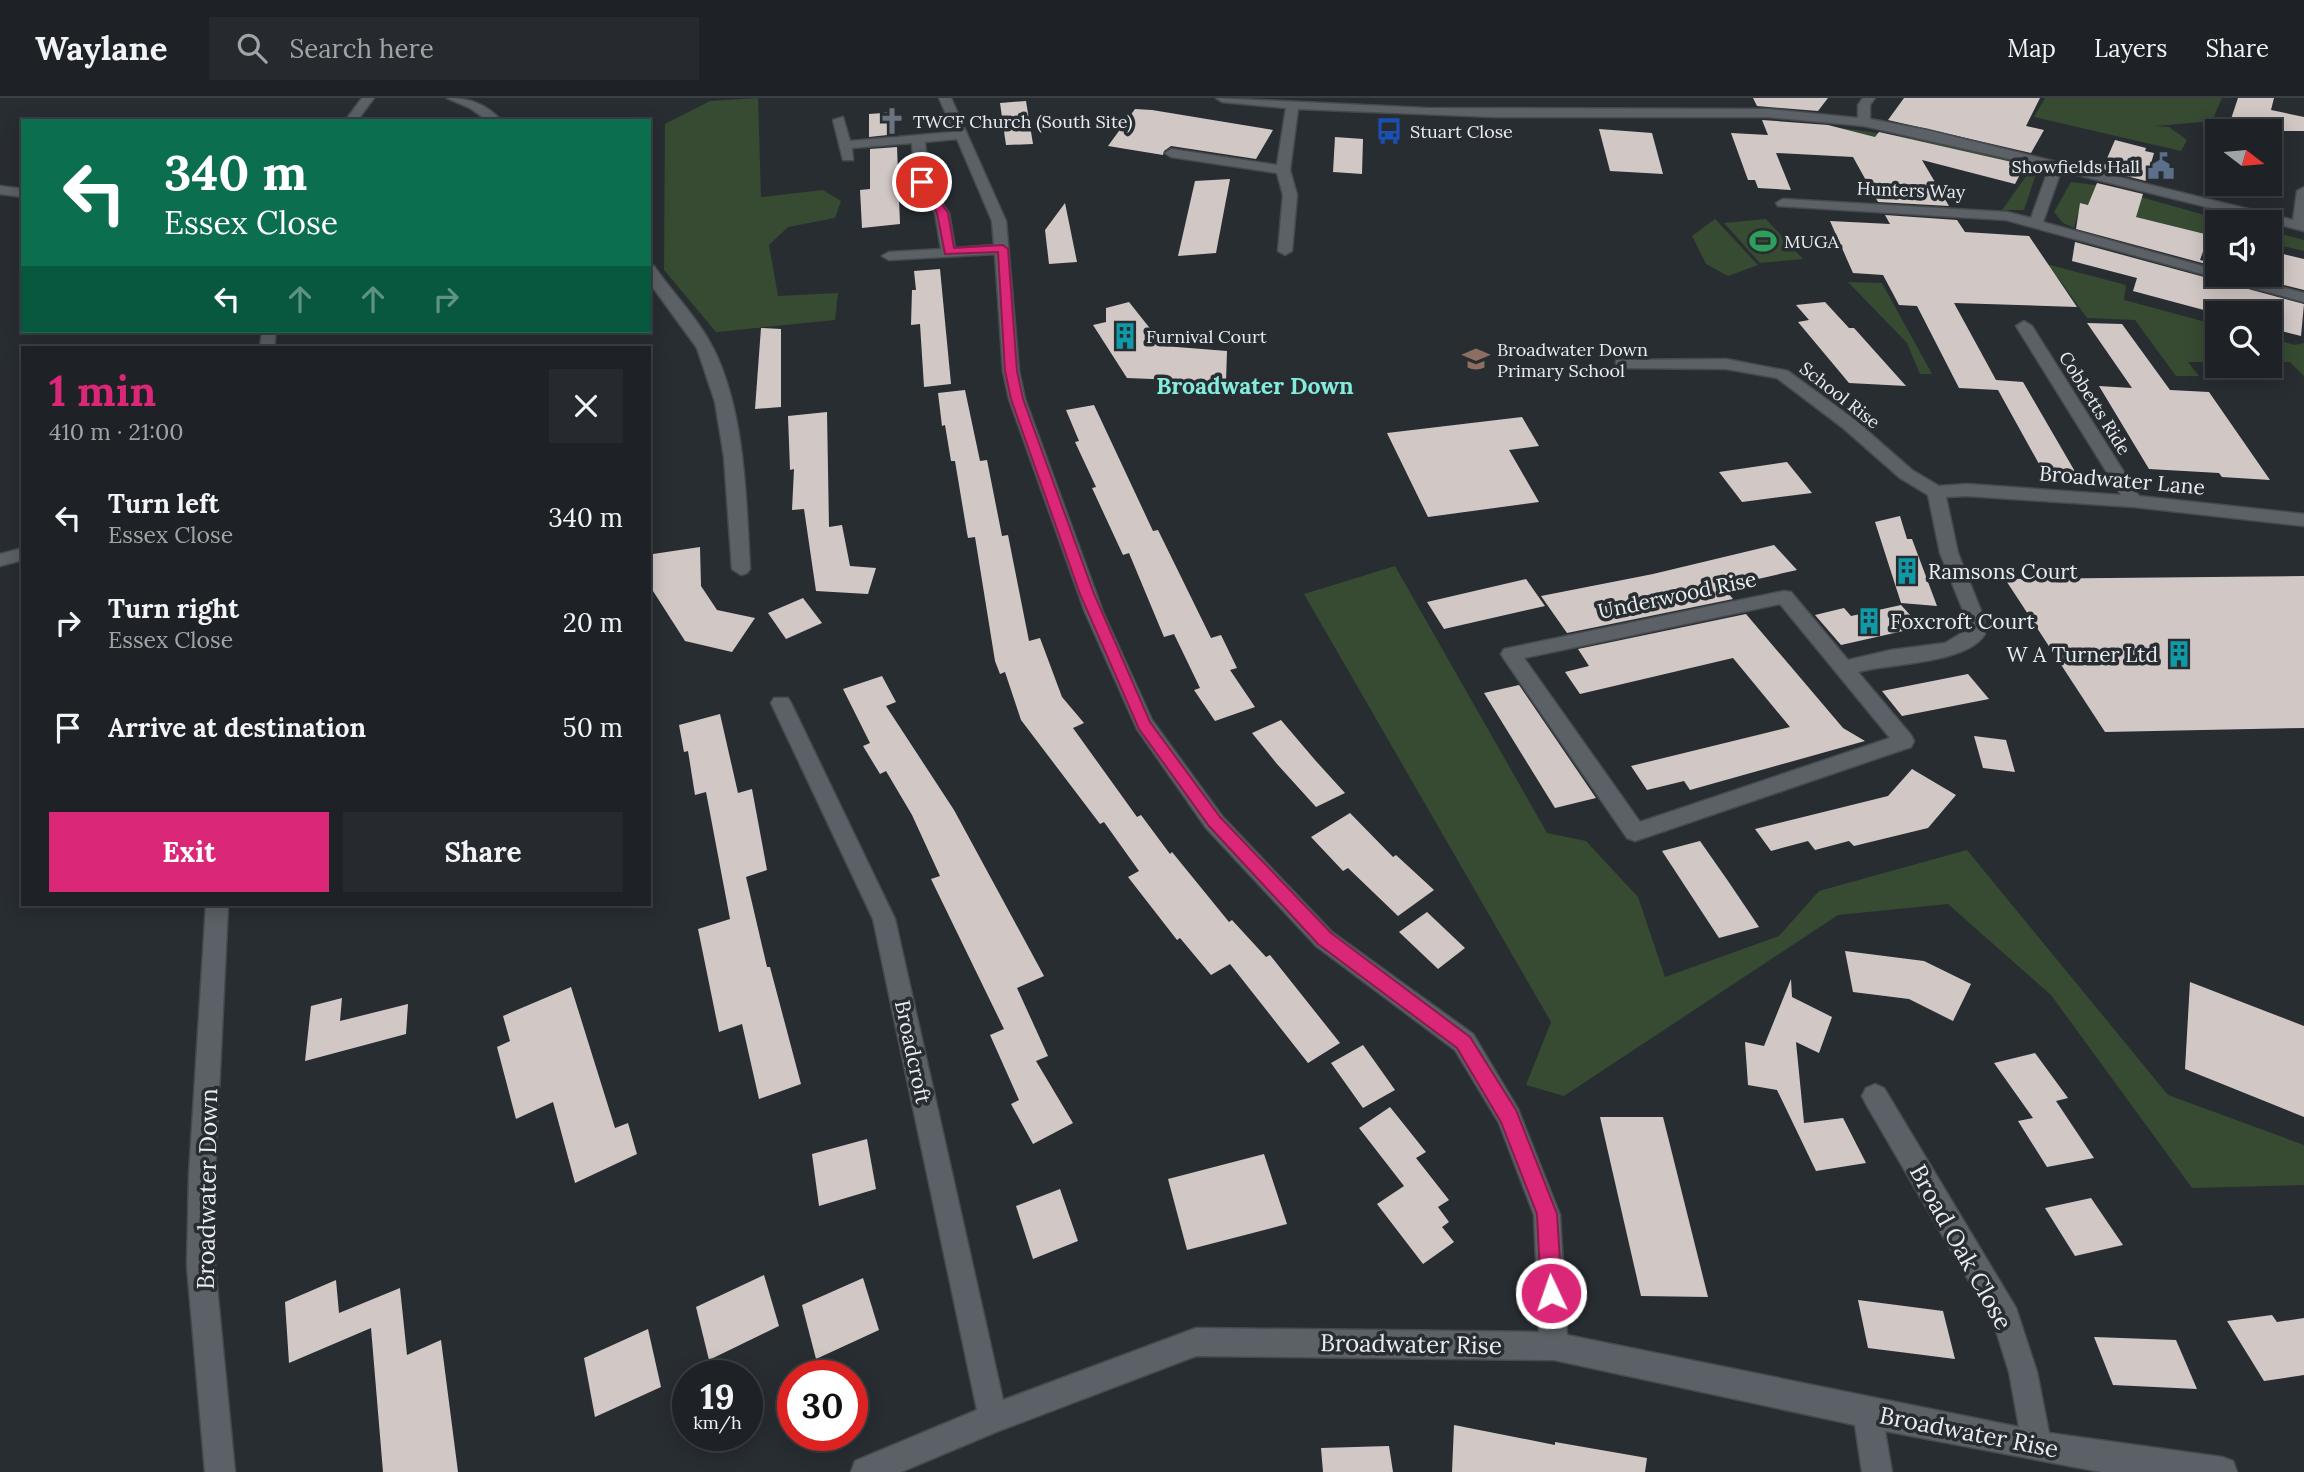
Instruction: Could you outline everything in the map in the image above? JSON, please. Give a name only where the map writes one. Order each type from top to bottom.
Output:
[{"type":"street","points":[[352,119],[368,98]]},
{"type":"street","points":[[453,98],[474,104],[493,119]]},
{"type":"street","points":[[945,98],[999,221],[1011,371],[1017,399],[1077,568],[1144,724],[1214,822],[1324,939],[1464,1042],[1509,1117],[1547,1214],[1554,1346]]},
{"type":"street","points":[[1222,98],[1292,107],[1384,105],[1591,113],[1768,113],[1864,122],[1959,141],[2302,226],[2304,191]]},
{"type":"street","points":[[1587,98],[1591,113]]},
{"type":"street","points":[[1864,122],[1864,105],[1869,98]]},
{"type":"street","points":[[1285,251],[1290,195],[1283,170],[1292,107]]},
{"type":"street","points":[[839,120],[847,151],[918,139],[963,135]]},
{"type":"street","points":[[918,139],[922,185],[942,213],[949,252]]},
{"type":"street","points":[[1171,153],[1283,170]]},
{"type":"street","points":[[2036,223],[2056,166]]},
{"type":"street","points":[[0,190],[21,193]]},
{"type":"street","name":"Hunters Way","points":[[1783,203],[1982,212],[2036,223],[2205,271]]},
{"type":"street","points":[[889,257],[1003,249]]},
{"type":"street","points":[[651,273],[658,287],[705,346],[735,460],[741,569]]},
{"type":"street","name":"Hunters Way","points":[[2263,287],[2304,298]]},
{"type":"street","name":"Cobbetts Ride","points":[[2024,326],[2134,501]]},
{"type":"street","name":"School Rise","points":[[1621,363],[1726,364],[1782,374],[1849,424],[1906,474],[1936,492]]},
{"type":"street","name":"Broadwater Lane","points":[[1936,492],[1968,490],[2134,501],[2304,520]]},
{"type":"street","points":[[1841,669],[1885,658],[1946,651],[1965,645],[1975,634],[1975,618],[1949,553],[1936,492]]},
{"type":"street","points":[[0,560],[21,555]]},
{"type":"street","name":"Underwood Rise","points":[[1784,597],[1841,669],[1903,741],[1635,832],[1511,654],[1784,597]]},
{"type":"street","name":"Broadcroft","points":[[781,704],[884,919],[993,1418]]},
{"type":"street","name":"Broadwater Down","points":[[217,906],[217,968],[207,1103],[201,1264],[220,1472]]},
{"type":"street","name":"Broad Oak Close","points":[[1875,1096],[2006,1318],[2023,1372],[2037,1445]]},
{"type":"street","name":"Broadwater Rise","points":[[866,1472],[993,1418],[1196,1342],[1554,1346],[1868,1413],[2100,1457],[2222,1472]]},
{"type":"street","points":[[1868,1413],[1877,1472]]},
{"type":"green space","points":[[758,98],[761,197],[823,190],[841,201],[835,218],[788,227],[769,245],[778,296],[838,293],[835,320],[716,332],[664,270],[665,124],[710,101]]},
{"type":"green space","points":[[2045,98],[2222,98],[2213,119],[2156,126],[2169,127],[2187,140],[2181,151],[2034,117]]},
{"type":"green space","points":[[1839,128],[1943,144],[2021,165],[2036,174],[2024,210],[2002,210],[2027,175]]},
{"type":"green space","points":[[2071,182],[2102,186],[2205,215],[2205,234],[2081,203],[2074,228],[2063,223],[2054,212]]},
{"type":"green space","points":[[1715,219],[1758,265],[1728,276],[1706,264],[1692,236]]},
{"type":"green space","name":"MUGA","points":[[1766,219],[1803,259],[1760,263],[1724,223]]},
{"type":"green space","points":[[2282,234],[2304,240],[2304,251],[2282,246]]},
{"type":"green space","points":[[2031,260],[2126,285],[2124,300],[2205,322],[2205,362],[2188,362],[2199,376],[2176,376],[2135,320],[2087,318],[2058,278],[2005,275]]},
{"type":"green space","points":[[1848,282],[1882,283],[1932,374],[1920,374],[1907,343]]},
{"type":"green space","points":[[2282,341],[2295,345],[2304,343],[2304,376],[2290,362],[2282,362]]},
{"type":"green space","points":[[1395,566],[1547,833],[1586,841],[1638,897],[1665,977],[1779,936],[1819,891],[1967,850],[2168,1095],[2304,1145],[2304,1185],[2192,1188],[2051,995],[1948,904],[1838,915],[1564,1096],[1526,1085],[1551,1022],[1304,594]]},
{"type":"building","points":[[1753,98],[1828,98],[1818,111],[1757,106]]},
{"type":"building","points":[[1904,98],[2040,98],[2026,126],[2044,130],[2031,153],[1888,120]]},
{"type":"building","points":[[2238,98],[2274,98],[2271,110],[2304,117],[2304,131],[2282,131],[2282,119],[2231,119]]},
{"type":"building","points":[[1026,101],[1033,144],[1006,145],[1000,103]]},
{"type":"building","points":[[1135,109],[1273,130],[1256,159],[1171,146],[1163,155],[1108,146]]},
{"type":"building","points":[[896,112],[897,134],[869,137],[869,114]]},
{"type":"building","points":[[1762,120],[1828,125],[1875,137],[1879,132],[2025,165],[2015,184],[1922,160],[1949,206],[1878,202],[1853,157],[1776,153],[1791,190],[1758,188],[1755,180],[1748,180],[1731,133],[1768,135]]},
{"type":"building","points":[[1599,129],[1652,133],[1663,174],[1610,171]]},
{"type":"building","points":[[1335,137],[1363,139],[1362,174],[1333,172]]},
{"type":"building","points":[[2115,140],[2146,148],[2145,151],[2154,153],[2146,181],[2102,170]]},
{"type":"building","points":[[897,147],[900,224],[862,228],[860,190],[870,189],[870,149]]},
{"type":"building","points":[[1230,179],[1216,253],[1178,256],[1195,181]]},
{"type":"building","points":[[2097,183],[2143,194],[2136,217],[2205,234],[2205,246],[2200,260],[2205,264],[2076,229],[2080,203],[2088,205]]},
{"type":"building","points":[[1065,203],[1077,262],[1049,264],[1045,230]]},
{"type":"building","points":[[1885,215],[1957,220],[1965,232],[2029,236],[2077,307],[1954,303],[1996,380],[2023,382],[2077,475],[2044,473],[1998,390],[1959,388],[1917,306],[1899,305],[1883,275],[1853,273],[1830,221],[1890,224]]},
{"type":"building","points":[[2075,242],[2205,277],[2205,287],[2241,287],[2304,304],[2301,336],[2282,331],[2282,301],[2205,301],[2205,310],[2133,291],[2137,278],[2072,261]]},
{"type":"building","points":[[2282,254],[2304,259],[2304,290],[2282,284]]},
{"type":"building","points":[[940,269],[951,384],[924,387],[920,324],[911,325],[912,290],[916,290],[914,271]]},
{"type":"building","name":"Furnival Court","points":[[1129,302],[1164,346],[1227,351],[1226,382],[1127,378],[1093,325],[1106,322],[1106,308]]},
{"type":"building","points":[[1825,302],[1849,328],[1854,328],[1906,386],[1849,383],[1798,322],[1809,320],[1796,305]]},
{"type":"building","points":[[2087,323],[2122,324],[2170,390],[2209,392],[2270,480],[2222,477],[2219,473],[2149,469],[2099,386],[2132,388]]},
{"type":"building","points":[[761,328],[781,329],[781,407],[755,409]]},
{"type":"building","points":[[965,390],[980,461],[987,460],[1002,536],[1008,535],[1029,641],[1040,638],[1062,697],[1084,723],[1073,728],[1137,817],[1141,815],[1170,854],[1172,852],[1229,922],[1232,920],[1266,957],[1270,955],[1340,1043],[1308,1063],[1230,964],[1211,975],[1180,938],[1177,940],[1128,877],[1139,871],[1104,822],[1100,824],[1021,720],[1005,672],[1000,674],[995,661],[975,537],[968,538],[955,461],[951,461],[945,425],[942,426],[938,393]]},
{"type":"building","points":[[1094,405],[1153,531],[1158,530],[1211,638],[1221,635],[1237,668],[1230,670],[1255,707],[1215,721],[1194,690],[1200,688],[1174,634],[1164,637],[1129,553],[1123,555],[1092,488],[1096,487],[1075,442],[1079,441],[1066,410]]},
{"type":"building","points":[[827,412],[829,527],[842,525],[850,566],[876,568],[868,594],[816,591],[804,509],[792,510],[794,469],[790,470],[788,416]]},
{"type":"building","points":[[1522,417],[1539,446],[1509,450],[1539,502],[1428,517],[1387,433]]},
{"type":"building","points":[[1787,462],[1812,493],[1742,502],[1719,472]]},
{"type":"building","name":"Ramsons Court","points":[[1900,516],[1907,539],[1912,539],[1937,606],[1901,603],[1875,522]]},
{"type":"building","points":[[1774,545],[1797,570],[1723,587],[1733,599],[1567,633],[1541,596],[1653,574]]},
{"type":"building","points":[[700,547],[701,586],[717,610],[755,618],[732,652],[685,641],[653,591],[653,554]]},
{"type":"building","name":"W A Turner Ltd","points":[[2304,576],[2304,728],[2105,732],[2005,579]]},
{"type":"building","points":[[1526,579],[1545,606],[1444,629],[1427,602]]},
{"type":"building","points":[[803,598],[822,623],[786,639],[768,613]]},
{"type":"building","name":"Foxcroft Court","points":[[1901,605],[1921,627],[1841,645],[1815,615],[1844,608],[1851,616]]},
{"type":"building","points":[[1746,614],[1843,728],[1865,741],[1690,790],[1684,781],[1647,790],[1631,766],[1790,727],[1733,658],[1580,694],[1565,672],[1589,666],[1578,649]]},
{"type":"building","points":[[1968,674],[1989,699],[1902,716],[1882,691]]},
{"type":"building","points":[[882,676],[896,702],[886,706],[954,810],[1044,976],[1017,988],[1048,1056],[1036,1061],[1073,1123],[1033,1144],[1011,1104],[1019,1100],[990,1035],[1004,1029],[931,879],[940,876],[912,815],[886,771],[880,774],[863,746],[870,743],[843,689]]},
{"type":"building","points":[[1519,685],[1596,798],[1555,808],[1484,693]]},
{"type":"building","points":[[720,714],[738,793],[752,789],[767,870],[746,877],[767,967],[770,967],[801,1084],[759,1099],[742,1024],[719,1032],[698,929],[730,919],[706,792],[695,795],[688,751],[684,752],[679,725]]},
{"type":"building","points":[[1281,720],[1345,793],[1316,807],[1277,764],[1252,733]]},
{"type":"building","points":[[1974,736],[2006,740],[2015,772],[1983,768]]},
{"type":"building","points":[[1912,769],[1956,795],[1928,828],[1854,846],[1849,841],[1815,850],[1808,841],[1771,851],[1755,829],[1888,796]]},
{"type":"building","points":[[1350,813],[1393,857],[1396,855],[1434,890],[1398,916],[1348,868],[1343,871],[1311,837]]},
{"type":"building","points":[[1700,841],[1759,927],[1719,938],[1662,851]]},
{"type":"building","points":[[1427,912],[1465,948],[1438,969],[1399,932]]},
{"type":"building","points":[[1845,951],[1924,961],[1971,984],[1953,1021],[1909,999],[1853,992]]},
{"type":"building","points":[[1791,979],[1792,997],[1832,1017],[1819,1053],[1796,1042],[1804,1123],[1843,1118],[1866,1163],[1816,1171],[1777,1090],[1748,1085],[1745,1042],[1764,1046]]},
{"type":"building","points":[[2190,982],[2304,1026],[2304,1117],[2185,1069]]},
{"type":"building","points":[[571,987],[615,1128],[628,1123],[637,1154],[575,1183],[553,1102],[516,1119],[497,1047],[510,1041],[503,1016]]},
{"type":"building","points":[[342,998],[340,1021],[408,1004],[406,1034],[305,1061],[311,1006]]},
{"type":"building","points":[[1363,1045],[1395,1090],[1363,1108],[1331,1063]]},
{"type":"building","points":[[2035,1053],[2068,1098],[2056,1101],[2094,1158],[2047,1167],[2018,1121],[2033,1118],[1994,1063]]},
{"type":"building","points":[[1390,1107],[1426,1152],[1416,1158],[1449,1200],[1438,1207],[1449,1222],[1442,1227],[1454,1242],[1423,1264],[1377,1204],[1404,1186],[1359,1128]]},
{"type":"building","points":[[1600,1117],[1663,1117],[1708,1297],[1641,1296]]},
{"type":"building","points":[[867,1139],[876,1189],[819,1206],[812,1154]]},
{"type":"building","points":[[1264,1154],[1287,1224],[1187,1250],[1168,1179]]},
{"type":"building","points":[[1060,1189],[1078,1241],[1033,1259],[1016,1206]]},
{"type":"building","points":[[2091,1198],[2123,1245],[2075,1256],[2045,1208]]},
{"type":"building","points":[[764,1275],[779,1326],[709,1360],[696,1307]]},
{"type":"building","points":[[863,1278],[879,1330],[816,1359],[802,1305]]},
{"type":"building","points":[[336,1280],[339,1313],[400,1288],[407,1355],[441,1340],[458,1472],[383,1472],[371,1328],[289,1363],[285,1302]]},
{"type":"building","points":[[1858,1300],[1943,1311],[1955,1359],[1868,1348]]},
{"type":"building","points":[[2272,1315],[2277,1322],[2304,1318],[2304,1375],[2264,1381],[2227,1321]]},
{"type":"building","points":[[648,1329],[661,1387],[595,1417],[584,1358]]},
{"type":"building","points":[[2094,1337],[2176,1340],[2197,1389],[2113,1385]]},
{"type":"building","points":[[1454,1425],[1555,1445],[1555,1442],[1647,1458],[1645,1472],[1452,1472]]},
{"type":"building","points":[[1389,1446],[1393,1472],[1323,1472],[1321,1448]]},
{"type":"place","name":"TWCF Church (South Site)","points":[[892,121]]},
{"type":"place","name":"Stuart Close","points":[[1389,131]]},
{"type":"place","name":"Showfields Hall","points":[[2161,166]]},
{"type":"place","name":"MUGA","points":[[1763,241]]},
{"type":"place","name":"Furnival Court","points":[[1125,336]]},
{"type":"place","name":"Broadwater Down Primary School","points":[[1476,359]]},
{"type":"place","name":"Ramsons Court","points":[[1907,571]]},
{"type":"place","name":"Foxcroft Court","points":[[1869,621]]},
{"type":"place","name":"W A Turner Ltd","points":[[2179,654]]},
{"type":"district","name":"Broadwater Down","points":[[1255,385]]},
{"type":"route","points":[[922,182],[931,200],[942,213],[949,252],[1003,249],[1011,371],[1017,399],[1035,455],[1094,612],[1144,724],[1214,822],[1324,939],[1464,1042],[1509,1117],[1547,1214],[1551,1293]]}]
